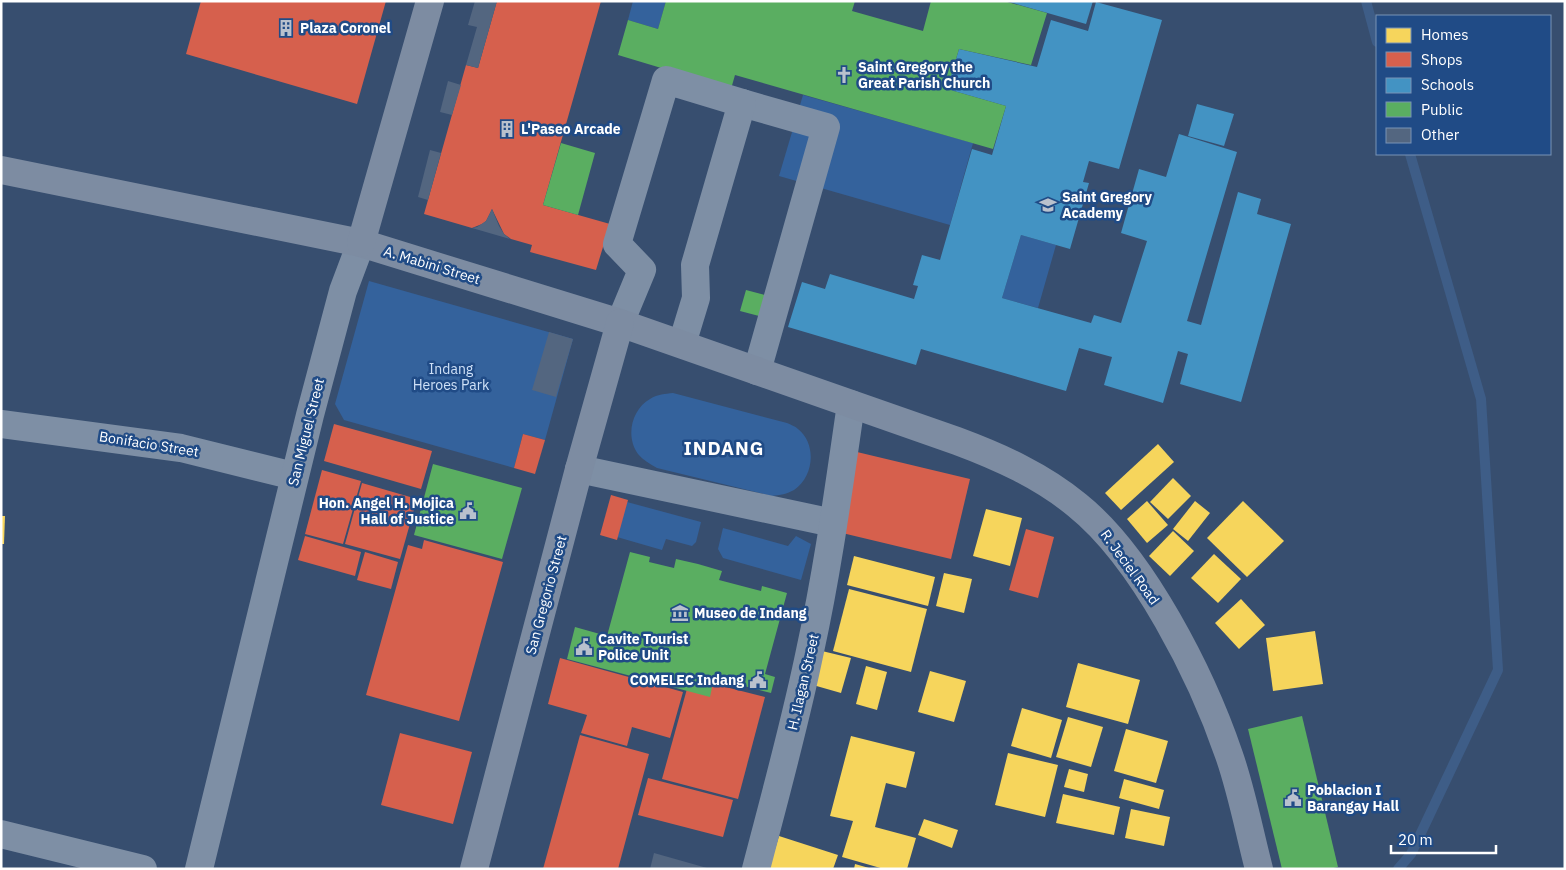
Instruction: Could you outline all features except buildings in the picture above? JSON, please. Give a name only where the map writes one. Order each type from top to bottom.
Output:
[{"type":"main road","name":"San Miguel Street","points":[[361,243],[430,1]]},
{"type":"main road","name":"A. Mabini Street","points":[[1,170],[361,243],[620,323],[851,404]]},
{"type":"main road","name":"San Gregorio Street","points":[[474,869],[579,469],[620,323]]},
{"type":"main road","name":"R. Jeciel Road","points":[[851,404],[958,441],[1005,460],[1032,474],[1070,499],[1093,518],[1129,562],[1157,603],[1200,684],[1230,756],[1258,869]]},
{"type":"street","points":[[620,323],[642,270],[618,244],[666,80],[826,127],[757,371]]},
{"type":"street","points":[[682,344],[696,298],[695,265],[742,102]]},
{"type":"street","name":"San Miguel Street","points":[[199,869],[294,476],[338,307],[361,243]]},
{"type":"street","name":"H. Ilagan Street","points":[[756,869],[792,731],[810,650],[833,523],[851,404]]},
{"type":"street","name":"Bonifacio Street","points":[[1,424],[181,448],[294,476]]},
{"type":"street","points":[[579,469],[833,523]]},
{"type":"street","points":[[1,834],[143,869]]},
{"type":"green space","points":[[633,1],[666,1],[658,29],[628,20]]},
{"type":"green space","points":[[803,95],[973,143],[950,225],[779,176]]},
{"type":"green space","points":[[1021,235],[1056,245],[1038,308],[1002,298]]},
{"type":"green space","name":"Indang Heroes Park","points":[[369,281],[573,339],[545,440],[523,434],[514,468],[344,420],[335,404]]},
{"type":"green space","points":[[673,393],[796,427],[804,435],[810,451],[811,460],[806,477],[794,490],[772,496],[657,468],[649,463],[638,454],[634,447],[631,431],[632,423],[644,403],[659,395]]},
{"type":"green space","points":[[627,502],[701,522],[696,542],[692,546],[666,539],[662,550],[617,537]]},
{"type":"green space","points":[[723,528],[788,546],[796,536],[811,544],[801,580],[723,558],[718,549]]},
{"type":"waterway","points":[[1366,1],[1376,38]]},
{"type":"waterway","points":[[1398,869],[1411,854],[1498,670],[1481,399],[1410,155]]},
{"type":"place","name":"Plaza Coronel","points":[[286,28]]},
{"type":"place","name":"Saint Gregory the Great Parish Church","points":[[844,75]]},
{"type":"place","name":"L'Paseo Arcade","points":[[507,129]]},
{"type":"place","name":"Saint Gregory Academy","points":[[1048,205]]},
{"type":"place","name":"Hon. Angel H. Mojica Hall of Justice","points":[[468,511]]},
{"type":"place","name":"Museo de Indang","points":[[680,613]]},
{"type":"place","name":"Cavite Tourist Police Unit","points":[[584,647]]},
{"type":"place","name":"COMELEC Indang","points":[[758,680]]},
{"type":"place","name":"Poblacion I Barangay Hall","points":[[1293,798]]},
{"type":"district","name":"INDANG","points":[[724,448]]}]
